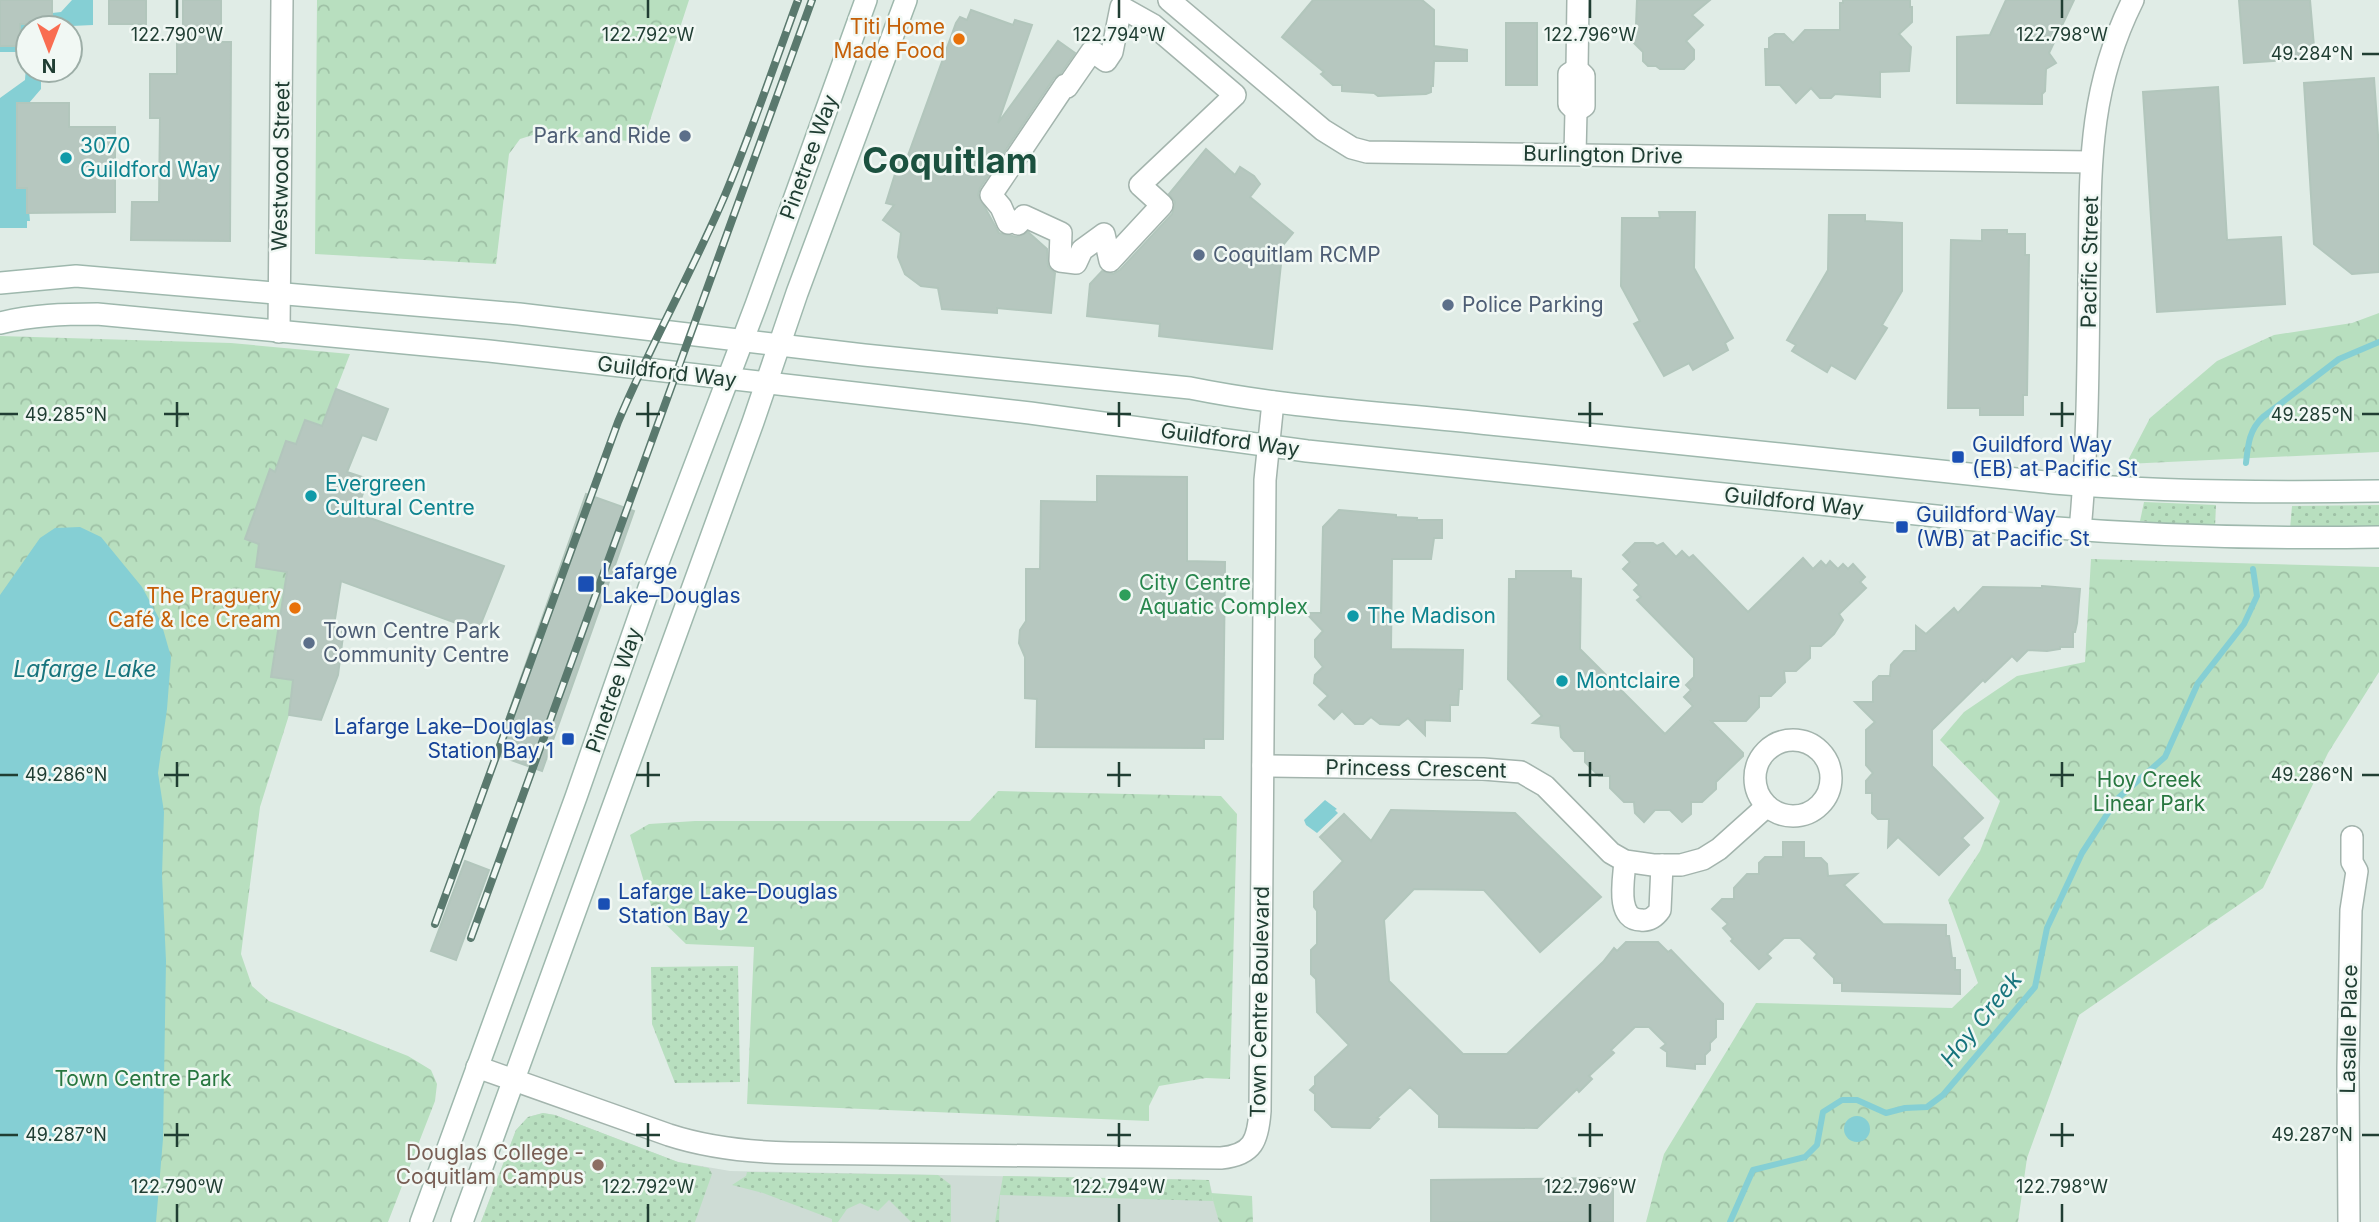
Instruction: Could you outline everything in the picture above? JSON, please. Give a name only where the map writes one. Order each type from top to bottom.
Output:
[{"type":"main road","name":"Westwood Street","points":[[279,332],[282,0]]},
{"type":"main road","name":"Pinetree Way","points":[[421,1222],[657,565],[756,305],[866,0]]},
{"type":"main road","name":"Pinetree Way","points":[[462,1222],[906,0]]},
{"type":"main road","name":"Burlington Drive","points":[[1169,0],[1323,130],[1352,148],[1382,153],[2091,162]]},
{"type":"main road","points":[[1575,154],[1576,111],[1569,104],[1569,74],[1577,69],[1578,0]]},
{"type":"main road","name":"Pacific Street","points":[[2080,530],[2084,486],[2091,162],[2095,118],[2114,41],[2133,0]]},
{"type":"main road","points":[[1121,7],[1153,25],[1235,95],[1140,185],[1162,205],[1110,261],[1104,234],[1084,248],[1076,263],[1060,261],[1061,233],[1024,216],[1018,224],[1014,221],[1008,223],[1001,207],[991,195],[1065,85],[1067,87],[1092,51],[1107,61],[1112,52],[1121,7]]},
{"type":"main road","name":"Guildford Way","points":[[0,283],[76,276],[519,314],[864,355],[1190,388],[1338,411],[1448,419],[2084,486],[2241,492],[2379,491]]},
{"type":"main road","name":"Guildford Way","points":[[0,323],[54,314],[97,314],[489,351],[1030,413],[1268,445],[1820,505],[2080,530],[2241,538],[2379,537]]},
{"type":"main road","name":"Town Centre Boulevard","points":[[477,1067],[698,1144],[738,1150],[790,1153],[1214,1158],[1239,1154],[1253,1143],[1259,1117],[1265,480],[1273,401]]},
{"type":"main road","name":"Princess Crescent","points":[[1263,766],[1483,769],[1521,772],[1545,786],[1604,847],[1625,861],[1662,866],[1691,864],[1707,857],[1766,806]]},
{"type":"main road","name":"Lasalle Place","points":[[2349,1222],[2351,923],[2357,870],[2352,862],[2352,837]]},
{"type":"main road","points":[[1625,861],[1624,907],[1628,915],[1638,920],[1651,919],[1660,910],[1662,866]]},
{"type":"shaded area","name":"Douglas College - Coquitlam Campus","points":[[543,1113],[555,1115],[678,1162],[730,1171],[1209,1180],[1219,1222],[481,1222],[516,1130],[528,1117]]},
{"type":"green space","points":[[317,0],[689,0],[643,142],[536,134],[520,139],[509,154],[496,264],[315,254]]},
{"type":"green space","points":[[2379,313],[2379,452],[2126,464],[2150,418],[2217,361],[2274,335],[2352,323]]},
{"type":"green space","name":"Town Centre Park","points":[[0,336],[231,343],[350,354],[322,426],[305,420],[296,444],[286,441],[275,472],[270,470],[245,538],[259,544],[256,567],[287,572],[271,677],[293,680],[289,715],[260,807],[241,954],[252,986],[269,1001],[408,1056],[431,1070],[437,1084],[435,1101],[388,1222],[0,1222]]},
{"type":"green space","points":[[2144,502],[2216,505],[2215,528],[2140,521]]},
{"type":"green space","points":[[2379,505],[2379,527],[2290,529],[2292,506]]},
{"type":"green space","name":"Hoy Creek Linear Park","points":[[2091,559],[2379,567],[2379,672],[2328,753],[2263,888],[2079,1015],[2027,1158],[2018,1222],[1646,1222],[1664,1154],[1756,1003],[1952,1008],[1978,983],[1948,900],[1980,851],[2000,801],[1940,740],[1964,712],[2017,676],[2085,662]]},
{"type":"green space","points":[[998,791],[1221,796],[1237,814],[1230,1079],[1206,1078],[1159,1086],[1149,1106],[1149,1121],[747,1104],[754,947],[686,944],[653,912],[630,835],[649,824],[695,821],[970,821]]},
{"type":"green space","points":[[738,966],[740,1082],[675,1083],[652,1024],[651,967]]},
{"type":"green space","points":[[543,1113],[555,1115],[678,1162],[709,1168],[712,1174],[695,1222],[481,1222],[516,1130],[528,1117]]},
{"type":"green space","points":[[747,1172],[938,1175],[951,1185],[951,1222],[911,1222],[889,1200],[878,1211],[860,1203],[847,1209],[838,1222],[832,1222],[832,1219],[763,1193],[732,1185],[746,1176]]},
{"type":"green space","points":[[1003,1176],[1209,1180],[1213,1201],[1000,1195],[999,1222],[995,1222]]},
{"type":"green space","points":[[1211,1193],[1252,1196],[1253,1222],[1219,1222]]},
{"type":"water","points":[[72,0],[93,0],[93,25],[84,25],[84,14],[52,14],[61,12]]},
{"type":"water","points":[[0,46],[14,46],[14,52],[0,52]]},
{"type":"water","points":[[19,84],[41,84],[41,89],[29,103],[17,188],[27,188],[30,221],[27,221],[27,228],[0,228],[0,98]]},
{"type":"water","name":"Lafarge Lake","points":[[80,527],[101,537],[142,587],[161,622],[171,657],[158,773],[164,812],[162,875],[166,961],[163,1139],[156,1222],[0,1222],[0,595],[40,538],[55,528]]},
{"type":"water","points":[[1325,800],[1337,809],[1335,810],[1338,813],[1317,833],[1306,825],[1304,820]]},
{"type":"water","points":[[1857,1116],[1866,1120],[1870,1129],[1866,1138],[1857,1142],[1848,1138],[1844,1129],[1848,1120]]},
{"type":"building","points":[[0,0],[52,0],[52,14],[14,14],[14,46],[0,46]]},
{"type":"building","points":[[109,0],[146,0],[146,24],[109,24]]},
{"type":"building","points":[[183,0],[221,0],[221,42],[231,42],[230,241],[131,240],[132,202],[159,202],[160,118],[150,118],[150,74],[177,74],[177,41],[183,41]]},
{"type":"building","points":[[1313,0],[1422,0],[1434,10],[1434,46],[1467,50],[1467,61],[1434,61],[1433,86],[1431,92],[1426,94],[1378,96],[1374,93],[1342,91],[1342,85],[1333,85],[1321,74],[1324,72],[1282,37]]},
{"type":"building","points":[[1637,0],[1710,0],[1692,15],[1703,25],[1686,41],[1694,50],[1694,59],[1684,69],[1660,69],[1648,66],[1643,61],[1643,52],[1626,35],[1636,25]]},
{"type":"building","points":[[1843,0],[1910,0],[1912,22],[1899,34],[1911,47],[1909,71],[1880,72],[1880,97],[1835,94],[1831,98],[1820,98],[1811,88],[1796,103],[1780,85],[1766,85],[1765,49],[1769,49],[1769,38],[1775,34],[1784,34],[1793,43],[1805,30],[1840,30],[1840,3],[1843,3]]},
{"type":"building","points":[[2006,0],[2074,0],[2049,53],[2056,63],[2046,69],[2042,104],[1957,103],[1957,37],[1990,35]]},
{"type":"building","points":[[2239,0],[2310,0],[2315,58],[2244,63]]},
{"type":"building","points":[[971,10],[1013,25],[1015,20],[1032,25],[998,123],[1058,41],[1075,53],[1061,73],[1054,78],[980,188],[978,195],[999,233],[1017,237],[1028,232],[1047,249],[1048,266],[1055,273],[1051,313],[997,308],[997,313],[942,309],[938,288],[921,286],[905,274],[898,257],[901,233],[883,220],[894,205],[886,203],[900,158],[906,161],[956,23],[960,17],[967,20]]},
{"type":"building","points":[[1506,23],[1537,23],[1537,85],[1506,85]]},
{"type":"building","points":[[2374,78],[2379,149],[2379,272],[2352,274],[2314,244],[2304,83]]},
{"type":"building","points":[[2218,87],[2227,240],[2281,237],[2285,304],[2157,312],[2143,92]]},
{"type":"building","name":"3070 Guildford Way","points":[[17,103],[69,103],[69,127],[115,127],[115,212],[27,213],[27,188],[17,188]]},
{"type":"building","name":"Coquitlam RCMP","points":[[1206,149],[1235,175],[1240,167],[1254,176],[1260,184],[1250,197],[1293,233],[1283,245],[1272,349],[1159,336],[1160,324],[1087,316],[1090,284],[1102,271],[1113,274],[1120,270],[1172,214],[1175,202],[1169,194]]},
{"type":"building","points":[[1659,212],[1695,212],[1694,268],[1733,338],[1725,343],[1728,350],[1693,370],[1689,363],[1664,376],[1634,324],[1640,321],[1621,286],[1622,218],[1660,218]]},
{"type":"building","points":[[1829,215],[1865,215],[1865,221],[1902,223],[1902,291],[1882,325],[1887,328],[1855,379],[1831,365],[1827,372],[1792,351],[1796,345],[1787,340],[1828,270]]},
{"type":"building","points":[[1982,230],[2007,230],[2007,234],[2025,234],[2025,255],[2029,255],[2027,395],[2023,395],[2023,415],[1980,415],[1980,408],[1948,408],[1951,240],[1982,241]]},
{"type":"building","name":"Evergreen Cultural Centre","points":[[336,389],[388,409],[376,440],[362,435],[347,472],[368,479],[356,513],[504,566],[478,631],[341,581],[334,625],[344,628],[338,675],[321,720],[289,715],[293,680],[271,677],[287,572],[256,567],[259,544],[245,539],[270,469],[275,472],[286,441],[296,444],[305,420],[322,426]]},
{"type":"building","name":"City Centre Aquatic Complex","points":[[1097,476],[1187,477],[1187,561],[1225,562],[1223,739],[1204,739],[1204,748],[1036,747],[1037,699],[1025,698],[1025,657],[1019,643],[1020,630],[1026,621],[1026,569],[1040,569],[1041,501],[1097,502]]},
{"type":"building","points":[[586,494],[634,511],[542,771],[494,754]]},
{"type":"building","name":"The Madison","points":[[1339,510],[1396,515],[1417,520],[1442,520],[1442,538],[1434,538],[1431,559],[1392,559],[1391,649],[1463,650],[1462,689],[1459,689],[1458,705],[1450,705],[1450,721],[1425,720],[1425,735],[1408,718],[1399,725],[1380,724],[1371,717],[1363,724],[1355,724],[1342,711],[1334,719],[1319,705],[1328,696],[1314,683],[1315,675],[1323,667],[1315,657],[1315,640],[1323,631],[1306,613],[1321,613],[1323,527]]},
{"type":"building","name":"Montclaire","points":[[1635,543],[1653,543],[1657,546],[1663,543],[1676,557],[1682,551],[1689,558],[1693,555],[1748,612],[1803,558],[1813,569],[1821,561],[1826,566],[1830,561],[1838,569],[1843,564],[1848,569],[1853,564],[1865,577],[1860,582],[1866,588],[1839,614],[1843,620],[1834,634],[1821,646],[1810,646],[1810,658],[1796,671],[1784,671],[1785,682],[1771,696],[1759,696],[1759,707],[1746,721],[1711,721],[1743,756],[1716,782],[1716,789],[1702,802],[1691,802],[1691,814],[1682,822],[1670,810],[1655,810],[1644,822],[1635,813],[1634,802],[1624,802],[1610,788],[1610,776],[1599,776],[1585,762],[1585,751],[1574,751],[1561,737],[1560,726],[1533,723],[1542,716],[1508,679],[1509,579],[1516,579],[1516,571],[1571,571],[1571,578],[1581,579],[1580,649],[1665,734],[1693,706],[1684,697],[1691,690],[1686,685],[1694,677],[1694,658],[1637,600],[1641,597],[1634,590],[1639,585],[1623,569],[1630,562],[1623,555]]},
{"type":"building","points":[[2042,586],[2080,589],[2073,647],[2047,651],[2028,650],[2017,661],[2012,656],[1932,730],[1932,766],[1983,818],[1962,838],[1969,845],[1939,875],[1898,837],[1888,847],[1889,819],[1878,819],[1872,813],[1872,793],[1866,793],[1866,781],[1873,773],[1866,765],[1866,730],[1875,722],[1855,702],[1873,702],[1873,682],[1879,676],[1890,676],[1891,665],[1904,651],[1916,651],[1916,626],[1926,634],[1954,608],[1958,613],[1983,587]]},
{"type":"building","points":[[1391,810],[1515,813],[1601,897],[1540,952],[1484,890],[1414,889],[1384,920],[1389,981],[1463,1054],[1507,1054],[1603,962],[1614,948],[1617,951],[1626,942],[1658,942],[1668,952],[1671,950],[1723,1004],[1723,1019],[1716,1019],[1716,1037],[1705,1055],[1705,1064],[1695,1064],[1695,1069],[1667,1066],[1667,1052],[1661,1048],[1666,1044],[1649,1027],[1635,1027],[1611,1050],[1614,1053],[1589,1076],[1592,1079],[1579,1092],[1577,1089],[1537,1128],[1439,1127],[1439,1115],[1410,1087],[1370,1128],[1332,1127],[1315,1110],[1315,1094],[1310,1090],[1315,1085],[1315,1077],[1349,1045],[1317,1012],[1316,979],[1311,974],[1311,950],[1317,944],[1314,892],[1343,861],[1320,837],[1344,814],[1371,841]]},
{"type":"building","points":[[1783,842],[1804,842],[1804,858],[1821,858],[1827,864],[1828,876],[1857,874],[1844,885],[1883,924],[1946,925],[1952,958],[1955,958],[1955,970],[1960,970],[1960,994],[1842,991],[1842,983],[1834,983],[1834,978],[1814,958],[1817,954],[1800,938],[1784,938],[1767,954],[1771,958],[1759,969],[1731,941],[1733,939],[1723,928],[1728,924],[1712,909],[1722,899],[1734,899],[1734,888],[1747,874],[1759,874],[1759,863],[1765,857],[1783,857]]},
{"type":"building","points":[[465,861],[489,870],[456,960],[431,951]]},
{"type":"building","points":[[1613,1178],[1613,1222],[1431,1222],[1431,1180]]},
{"type":"waterway","name":"Hoy Creek","points":[[2246,463],[2252,433],[2263,417],[2339,359],[2379,342]]},
{"type":"waterway","name":"Hoy Creek","points":[[1730,1222],[1753,1170],[1805,1157],[1817,1145],[1823,1112],[1842,1100],[1857,1100],[1886,1113],[1905,1108],[1927,1107],[1943,1095],[2035,987],[2047,928],[2082,853],[2117,799],[2165,757],[2198,683],[2244,624],[2257,596],[2253,569]]},
{"type":"railway","points":[[435,924],[618,422],[725,195],[798,0]]},
{"type":"railway","points":[[471,938],[812,0]]},
{"type":"place","name":"Titi Home Made Food","points":[[959,39]]},
{"type":"place","name":"Park and Ride","points":[[685,136]]},
{"type":"place","name":"3070 Guildford Way","points":[[66,158]]},
{"type":"place","name":"Coquitlam RCMP","points":[[1199,255]]},
{"type":"place","name":"Police Parking","points":[[1448,305]]},
{"type":"place","name":"Guildford Way (EB) at Pacific St","points":[[1958,457]]},
{"type":"place","name":"Evergreen Cultural Centre","points":[[311,496]]},
{"type":"place","name":"Guildford Way (WB) at Pacific St","points":[[1902,527]]},
{"type":"place","name":"Lafarge Lake–Douglas","points":[[586,584]]},
{"type":"place","name":"City Centre Aquatic Complex","points":[[1125,595]]},
{"type":"place","name":"The Praguery Café & Ice Cream","points":[[295,608]]},
{"type":"place","name":"The Madison","points":[[1353,616]]},
{"type":"place","name":"Town Centre Park Community Centre","points":[[309,643]]},
{"type":"place","name":"Montclaire","points":[[1562,681]]},
{"type":"place","name":"Lafarge Lake–Douglas Station Bay 1","points":[[568,739]]},
{"type":"place","name":"Lafarge Lake–Douglas Station Bay 2","points":[[604,904]]},
{"type":"place","name":"Douglas College - Coquitlam Campus","points":[[598,1165]]},
{"type":"district","name":"Coquitlam","points":[[950,161]]}]
